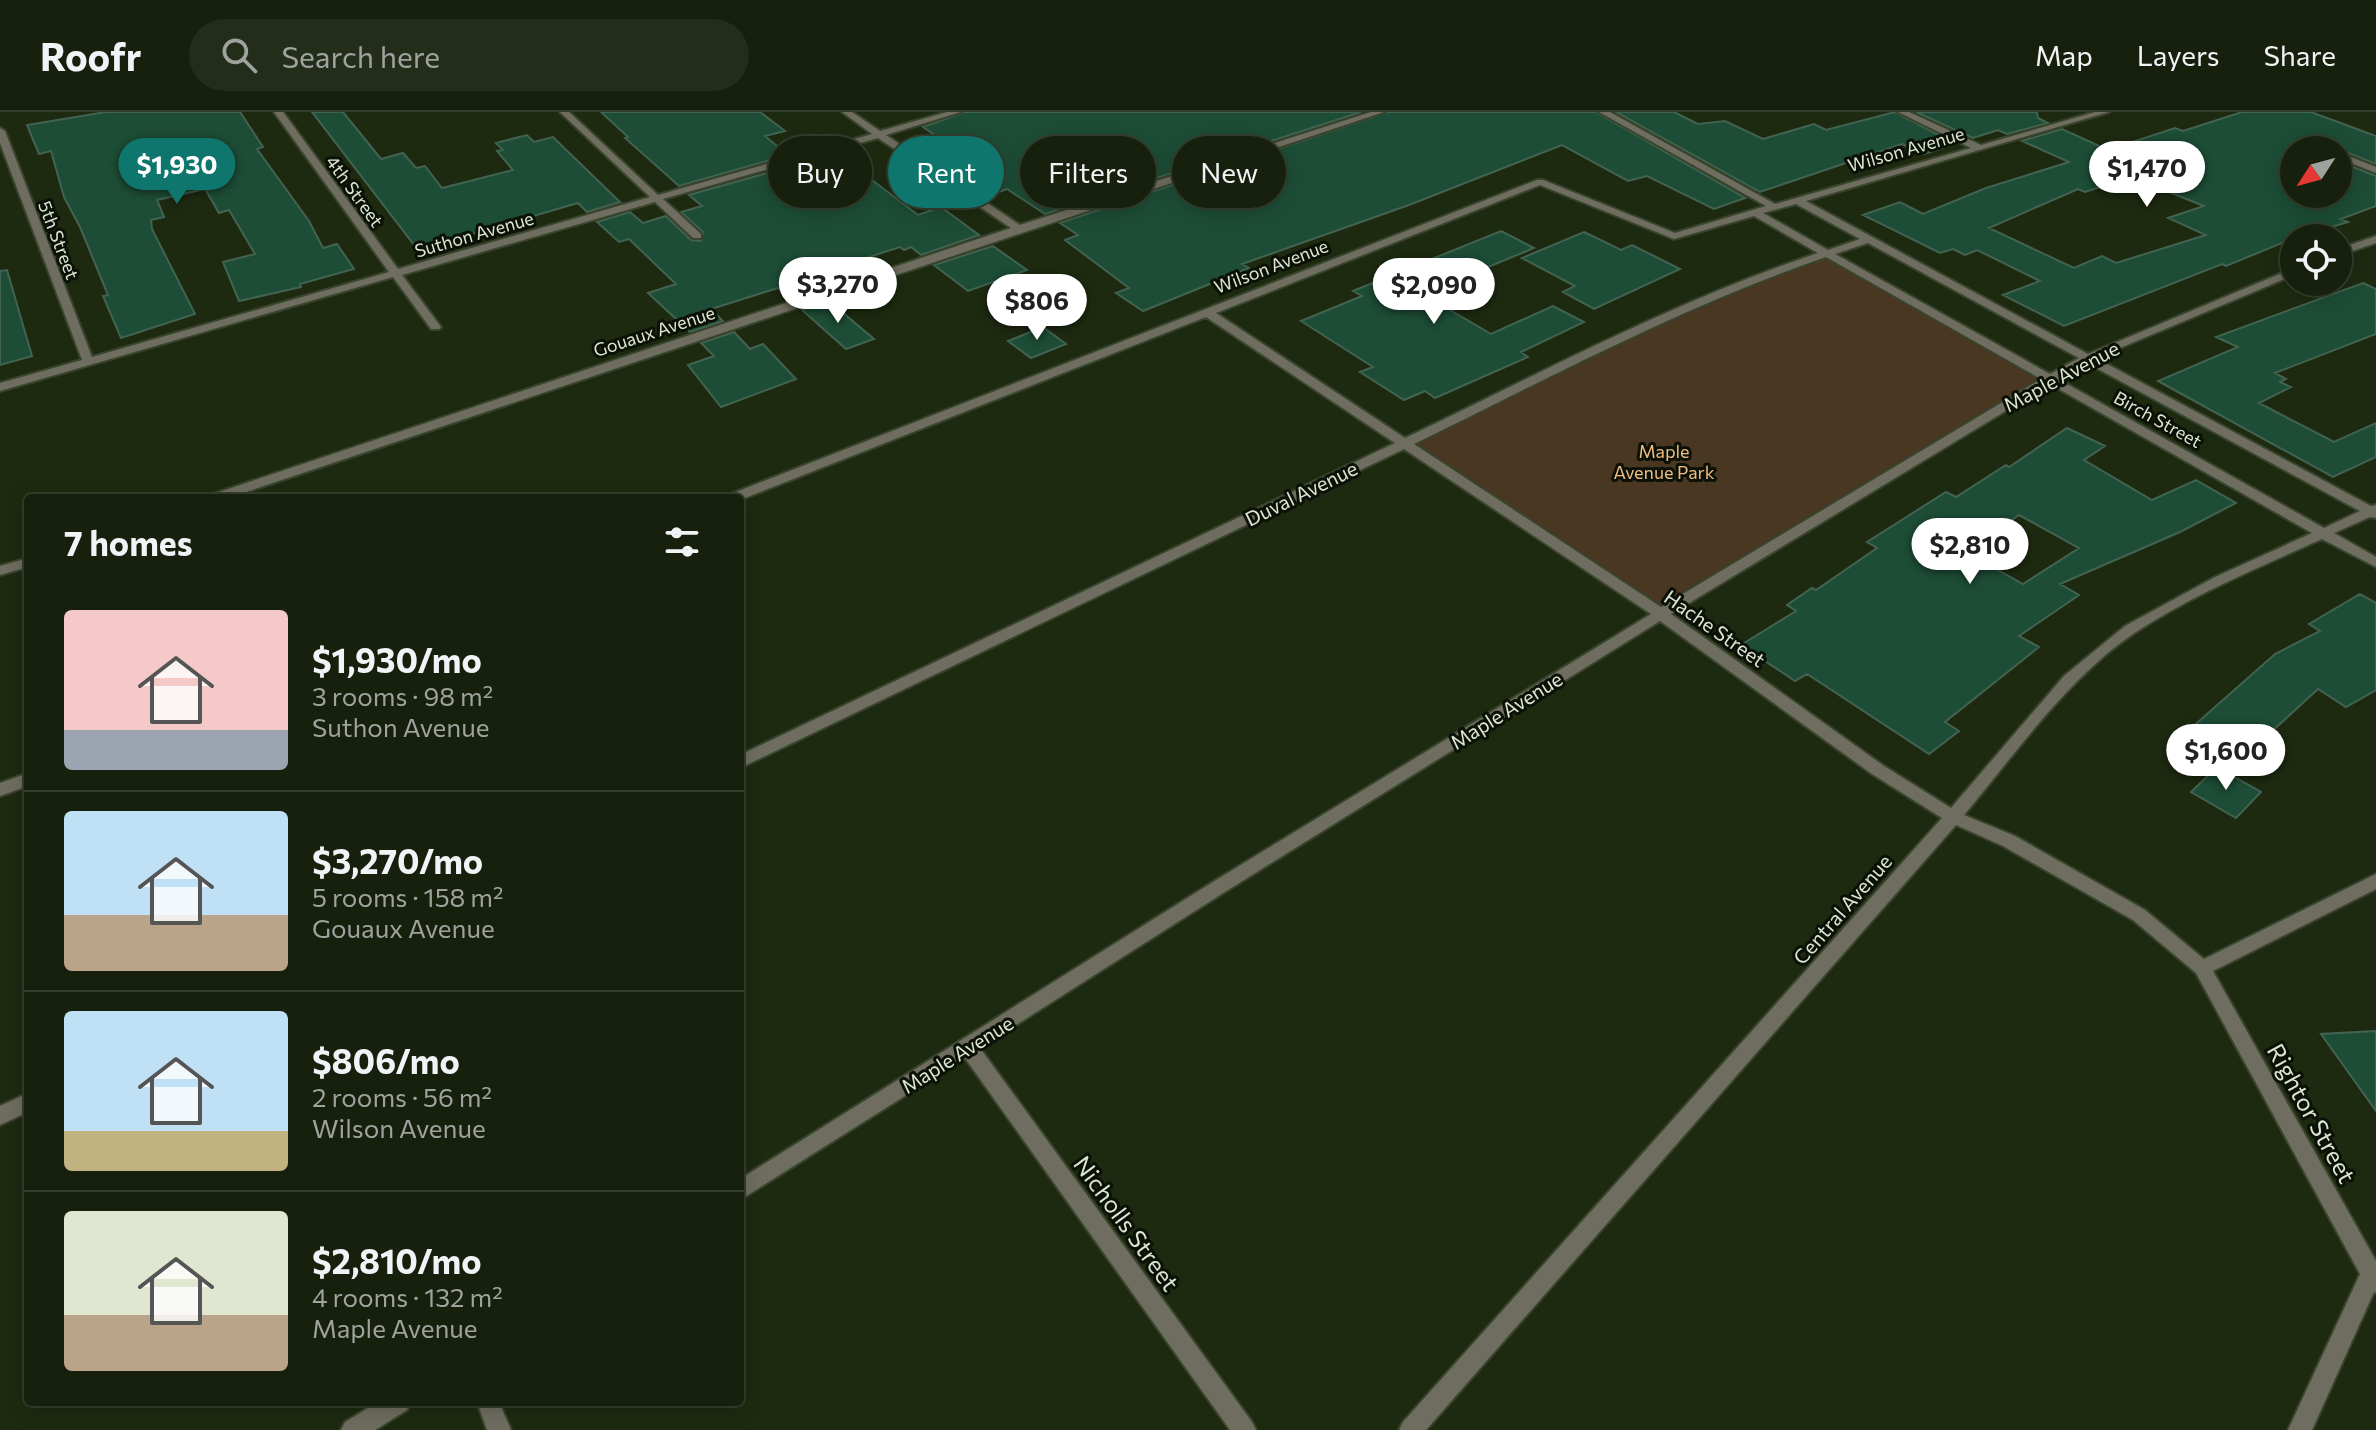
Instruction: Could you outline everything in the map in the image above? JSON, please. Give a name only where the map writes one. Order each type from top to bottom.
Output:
[{"type":"street","name":"4th Street","points":[[278,112],[435,327]]},
{"type":"street","points":[[564,112],[697,236]]},
{"type":"street","points":[[846,112],[1019,229]]},
{"type":"street","name":"Suthon Avenue","points":[[0,387],[957,112]]},
{"type":"street","name":"Gouaux Avenue","points":[[227,494],[1019,229],[1380,112]]},
{"type":"street","points":[[1603,112],[1774,207]]},
{"type":"street","points":[[1902,112],[1980,148]]},
{"type":"street","name":"Wilson Avenue","points":[[743,494],[1540,182],[1674,236],[2105,112]]},
{"type":"street","name":"5th Street","points":[[0,131],[88,361]]},
{"type":"street","points":[[2352,161],[2376,170]]},
{"type":"street","name":"Birch Street","points":[[1798,201],[2374,512]]},
{"type":"street","name":"Birch Street","points":[[1755,213],[2376,563]]},
{"type":"street","name":"Duval Avenue","points":[[744,760],[1703,300],[1757,277],[1869,239]]},
{"type":"street","points":[[2352,248],[2376,239]]},
{"type":"street","name":"Maple Avenue","points":[[744,1187],[1227,882],[2050,379],[2087,358],[2280,277]]},
{"type":"street","name":"Hache Street","points":[[1207,312],[1661,614],[1878,770],[1953,817],[2009,841],[2139,915],[2202,968]]},
{"type":"street","name":"Central Avenue","points":[[1411,1430],[1953,817],[2069,680],[2130,629],[2220,580],[2374,512]]},
{"type":"street","points":[[0,571],[24,563]]},
{"type":"street","points":[[0,790],[24,781]]},
{"type":"street","points":[[2202,968],[2376,881]]},
{"type":"street","name":"Rightor Street","points":[[2202,968],[2374,1278]]},
{"type":"street","name":"Nicholls Street","points":[[968,1047],[1244,1430]]},
{"type":"street","points":[[0,1116],[24,1104]]},
{"type":"street","points":[[2300,1430],[2374,1278]]},
{"type":"street","points":[[353,1430],[392,1406]]},
{"type":"street","points":[[490,1406],[499,1430]]},
{"type":"green space","name":"Maple Avenue Park","points":[[1827,253],[2050,379],[1661,614],[1405,443],[1703,300]]},
{"type":"building","points":[[106,112],[240,112],[263,147],[257,149],[309,221],[323,248],[337,244],[354,269],[300,284],[301,287],[239,301],[223,262],[255,254],[229,210],[219,213],[205,189],[157,200],[164,217],[151,220],[152,229],[195,314],[121,338],[103,296],[108,295],[64,197],[51,151],[39,154],[27,125]]},
{"type":"building","points":[[312,112],[343,112],[381,159],[403,153],[416,168],[425,166],[442,188],[513,170],[497,151],[503,150],[496,143],[527,135],[534,142],[553,137],[620,202],[587,212],[578,203],[418,250]]},
{"type":"building","points":[[601,112],[760,112],[785,131],[765,136],[768,138],[768,161],[679,186],[625,138],[628,137]]},
{"type":"building","points":[[964,112],[1361,112],[1286,136],[1172,136],[1172,173],[1156,178],[1156,136],[1020,136],[1020,198],[1004,190],[1004,136],[936,136],[923,127]]},
{"type":"building","points":[[1387,112],[1596,112],[1745,198],[1714,209],[1647,176],[1628,181],[1562,145],[1409,205],[1242,264],[1249,268],[1143,311],[1116,293],[1129,288],[1065,240],[1078,235],[1060,223],[1104,208],[1156,208],[1156,190],[1172,185],[1172,208],[1286,208],[1286,146]]},
{"type":"building","points":[[1616,112],[1674,112],[1698,124],[1725,121],[1763,139],[1814,124],[1826,130],[1895,112],[1956,144],[1924,154],[1902,144],[1760,192]]},
{"type":"building","points":[[1916,112],[2037,112],[2038,118],[2048,123],[2007,134],[1998,130],[1973,138]]},
{"type":"building","points":[[2242,112],[2311,112],[2376,136],[2376,164],[2352,154],[2352,136],[2280,136],[2280,208],[2352,208],[2352,167],[2376,176],[2376,206],[2341,219],[2348,222],[2341,224],[2280,224],[2280,244],[2064,326],[2003,295],[2040,281],[1977,250],[1965,255],[1953,249],[1940,253],[1863,215],[1900,202],[1923,214],[1986,188],[2069,162],[2022,141],[2062,129],[2108,150],[2175,128],[2183,131]],"holes":[[[2131,177],[2204,206],[2168,218],[2206,235],[2116,263],[2102,256],[2074,268],[1989,228],[2078,189],[2085,192]]]},
{"type":"building","points":[[768,173],[768,208],[872,208],[872,180],[888,192],[888,208],[909,208],[918,215],[942,208],[979,235],[921,255],[911,247],[904,250],[900,247],[835,268],[840,272],[808,283],[816,290],[790,299],[778,288],[711,309],[723,321],[690,332],[648,293],[676,284],[629,239],[619,242],[597,222],[630,212],[643,223],[666,216],[691,240],[701,241],[703,232],[681,212],[702,206],[689,195]]},
{"type":"building","points":[[1036,208],[1064,208],[1045,214]]},
{"type":"building","points":[[1501,231],[1534,248],[1423,294],[1491,334],[1553,306],[1584,322],[1521,352],[1528,357],[1435,398],[1425,391],[1404,400],[1360,372],[1373,367],[1301,321],[1362,296],[1353,291]]},
{"type":"building","points":[[1584,232],[1621,250],[1632,245],[1680,269],[1594,309],[1563,292],[1575,286],[1522,258]]},
{"type":"building","points":[[993,246],[1027,270],[968,291],[934,265]]},
{"type":"building","points":[[7,270],[32,356],[0,365],[0,271]]},
{"type":"building","points":[[2363,283],[2376,289],[2376,334],[2275,373],[2286,379],[2280,382],[2291,387],[2259,403],[2334,442],[2376,423],[2376,457],[2333,477],[2158,381],[2238,347],[2216,337],[2328,296],[2352,296],[2352,287]]},
{"type":"building","points":[[829,301],[874,339],[846,349],[802,310]]},
{"type":"building","points":[[1043,327],[1066,344],[1031,358],[1008,341]]},
{"type":"building","points":[[734,332],[750,349],[763,344],[796,379],[721,407],[688,365],[714,356],[701,343]]},
{"type":"building","points":[[2067,428],[2105,446],[2084,460],[2152,500],[2196,480],[2236,503],[2180,532],[2060,584],[2079,595],[2019,636],[2039,647],[1945,722],[1959,731],[1929,754],[1807,674],[1795,681],[1741,645],[1796,611],[1787,605],[1812,588],[1816,590],[1877,548],[1867,542],[1946,492],[1956,497],[2006,465],[2009,467]],"holes":[[[2019,515],[2079,548],[2023,584],[1966,552]]]},
{"type":"building","points":[[2360,594],[2376,603],[2376,690],[2346,707],[2318,689],[2233,767],[2181,737],[2275,654],[2320,631],[2309,624]]},
{"type":"building","points":[[2217,767],[2261,792],[2236,818],[2191,792]]},
{"type":"building","points":[[2376,1031],[2376,1111],[2321,1034]]}]
